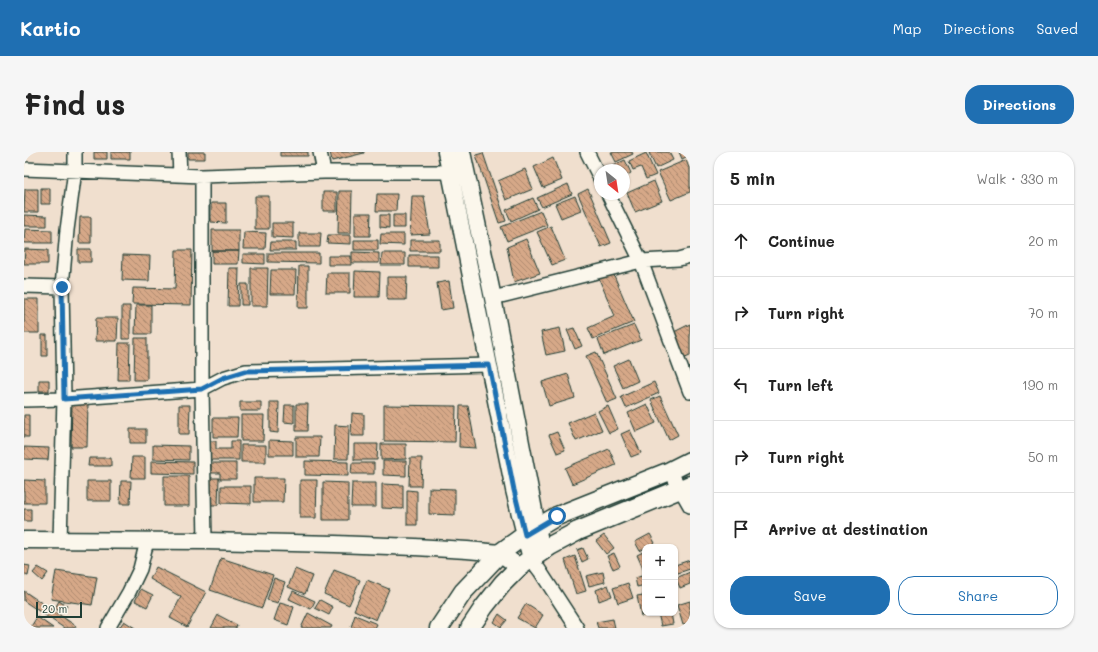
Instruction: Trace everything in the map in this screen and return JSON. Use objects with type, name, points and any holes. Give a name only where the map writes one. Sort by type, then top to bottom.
[{"type":"main road","points":[[439,628],[463,592],[500,553],[531,531],[557,516],[690,461]]},
{"type":"main road","points":[[470,628],[503,582],[533,562],[550,546],[578,531],[685,487]]},
{"type":"street","points":[[60,541],[64,399],[62,287],[66,230],[75,170],[75,152]]},
{"type":"street","points":[[179,152],[180,175]]},
{"type":"street","points":[[320,152],[324,172]]},
{"type":"street","points":[[446,152],[514,490],[531,531]]},
{"type":"street","points":[[462,152],[493,298],[531,531],[533,562],[577,628]]},
{"type":"street","points":[[588,152],[594,165]]},
{"type":"street","points":[[24,169],[202,176],[324,172],[450,172]]},
{"type":"street","points":[[202,176],[202,389],[205,541]]},
{"type":"street","points":[[611,200],[641,261],[690,392]]},
{"type":"street","points":[[493,298],[641,261],[679,259],[690,256]]},
{"type":"street","points":[[24,286],[62,287]]},
{"type":"street","points":[[24,400],[64,399],[202,389],[223,378],[246,371],[489,365]]},
{"type":"street","points":[[670,470],[685,487],[690,506]]},
{"type":"street","points":[[24,540],[205,541],[415,547],[500,553],[533,562]]},
{"type":"street","points":[[108,628],[129,592],[140,569],[147,541]]},
{"type":"building","points":[[94,152],[107,152],[107,159],[94,159]]},
{"type":"building","points":[[111,152],[130,152],[130,159],[111,159]]},
{"type":"building","points":[[188,152],[205,152],[205,159],[188,159]]},
{"type":"building","points":[[280,152],[308,152],[308,156],[280,156]]},
{"type":"building","points":[[330,152],[364,152],[364,153],[332,161]]},
{"type":"building","points":[[611,152],[632,152],[633,154],[616,162]]},
{"type":"building","points":[[669,152],[673,160],[656,168],[649,153]]},
{"type":"building","points":[[679,152],[690,152],[690,155],[682,159]]},
{"type":"building","points":[[483,153],[506,221],[499,223],[476,155]]},
{"type":"building","points":[[646,153],[656,175],[646,179],[641,167],[633,170],[629,161]]},
{"type":"building","points":[[553,158],[562,180],[543,188],[534,167]]},
{"type":"building","points":[[625,160],[627,164],[617,164]]},
{"type":"building","points":[[686,160],[689,168],[690,167],[690,192],[671,200],[658,172]]},
{"type":"building","points":[[525,169],[533,189],[506,200],[498,181]]},
{"type":"building","points":[[654,181],[662,201],[635,212],[630,200],[630,192]]},
{"type":"building","points":[[568,184],[572,194],[542,207],[537,198]]},
{"type":"building","points":[[41,188],[50,188],[50,204],[41,204]]},
{"type":"building","points":[[25,189],[38,189],[38,212],[24,212]]},
{"type":"building","points":[[588,189],[611,243],[601,247],[578,194]]},
{"type":"building","points":[[339,191],[352,191],[351,233],[338,233]]},
{"type":"building","points":[[323,192],[337,192],[337,211],[323,211]]},
{"type":"building","points":[[377,194],[397,194],[396,211],[376,211]]},
{"type":"building","points":[[255,196],[269,196],[269,229],[255,229]]},
{"type":"building","points":[[412,196],[424,196],[430,234],[410,235]]},
{"type":"building","points":[[575,196],[581,210],[561,218],[555,204]]},
{"type":"building","points":[[533,198],[538,209],[511,221],[506,210]]},
{"type":"building","points":[[211,203],[226,203],[226,223],[211,222]]},
{"type":"building","points":[[541,211],[547,225],[507,241],[501,227]]},
{"type":"building","points":[[355,213],[371,213],[370,236],[355,236]]},
{"type":"building","points":[[24,215],[47,216],[47,226],[24,226]]},
{"type":"building","points":[[380,215],[389,215],[389,228],[380,227]]},
{"type":"building","points":[[393,215],[405,215],[405,228],[393,228]]},
{"type":"building","points":[[80,217],[91,217],[91,243],[79,243]]},
{"type":"building","points":[[272,223],[293,223],[293,238],[272,237]]},
{"type":"building","points":[[551,226],[565,260],[552,265],[537,232]]},
{"type":"building","points":[[25,229],[52,230],[52,243],[24,243]]},
{"type":"building","points":[[212,230],[239,230],[239,251],[212,251]]},
{"type":"building","points":[[244,232],[266,233],[265,249],[243,249]]},
{"type":"building","points":[[299,233],[321,233],[320,247],[299,247]]},
{"type":"building","points":[[381,234],[404,234],[404,245],[380,244]]},
{"type":"building","points":[[328,235],[351,235],[351,244],[327,243]]},
{"type":"building","points":[[526,239],[540,273],[514,282],[507,247]]},
{"type":"building","points":[[354,240],[378,240],[378,250],[354,250]]},
{"type":"building","points":[[410,240],[440,240],[440,251],[410,251]]},
{"type":"building","points":[[271,242],[296,242],[296,250],[270,250]]},
{"type":"building","points":[[25,249],[48,250],[48,264],[24,264]]},
{"type":"building","points":[[78,249],[91,249],[91,262],[78,262]]},
{"type":"building","points":[[176,250],[192,250],[191,305],[132,304],[133,288],[175,289]]},
{"type":"building","points":[[212,251],[239,251],[238,264],[212,264]]},
{"type":"building","points":[[352,252],[379,253],[379,263],[352,263]]},
{"type":"building","points":[[268,253],[319,253],[319,263],[268,262]]},
{"type":"building","points":[[382,253],[405,253],[405,265],[381,265]]},
{"type":"building","points":[[243,254],[265,254],[265,264],[243,263]]},
{"type":"building","points":[[123,255],[150,256],[149,281],[122,280]]},
{"type":"building","points":[[409,255],[438,255],[438,267],[409,267]]},
{"type":"building","points":[[328,256],[351,256],[351,265],[328,265]]},
{"type":"building","points":[[299,266],[308,266],[308,308],[298,308]]},
{"type":"building","points":[[229,268],[239,268],[238,306],[228,306]]},
{"type":"building","points":[[251,268],[268,268],[267,306],[251,306]]},
{"type":"building","points":[[271,270],[296,270],[295,294],[270,294]]},
{"type":"building","points":[[355,271],[380,272],[379,297],[354,297]]},
{"type":"building","points":[[327,273],[350,273],[350,293],[326,293]]},
{"type":"building","points":[[613,273],[634,322],[593,339],[588,328],[615,316],[599,279]]},
{"type":"building","points":[[387,277],[407,277],[406,300],[387,300]]},
{"type":"building","points":[[449,281],[453,308],[441,310],[437,283]]},
{"type":"building","points":[[241,284],[248,284],[248,305],[241,305]]},
{"type":"building","points":[[24,299],[39,299],[39,333],[24,333]]},
{"type":"building","points":[[136,305],[151,305],[151,334],[135,334]]},
{"type":"building","points":[[122,306],[130,306],[130,339],[122,339]]},
{"type":"building","points":[[96,318],[118,318],[117,341],[95,341]]},
{"type":"building","points":[[690,324],[690,356],[683,359],[670,334]]},
{"type":"building","points":[[634,325],[641,340],[604,355],[598,339]]},
{"type":"building","points":[[560,328],[565,351],[546,355],[541,332]]},
{"type":"building","points":[[574,328],[582,346],[575,349],[567,330]]},
{"type":"building","points":[[42,335],[47,335],[47,356],[42,356]]},
{"type":"building","points":[[135,338],[147,338],[147,380],[134,380]]},
{"type":"building","points":[[119,343],[130,343],[129,380],[118,380]]},
{"type":"building","points":[[596,352],[617,399],[607,403],[586,356]]},
{"type":"building","points":[[629,359],[638,381],[623,388],[613,366]]},
{"type":"building","points":[[568,374],[575,398],[549,406],[542,382]]},
{"type":"building","points":[[39,380],[49,380],[49,391],[39,391]]},
{"type":"building","points":[[654,382],[659,393],[626,408],[621,397]]},
{"type":"building","points":[[660,396],[678,435],[669,440],[651,400]]},
{"type":"building","points":[[240,402],[261,402],[261,411],[240,411]]},
{"type":"building","points":[[270,402],[279,402],[278,433],[270,432]]},
{"type":"building","points":[[72,404],[88,404],[87,447],[71,447]]},
{"type":"building","points":[[296,404],[308,404],[307,431],[296,431]]},
{"type":"building","points":[[647,404],[656,423],[636,432],[628,413]]},
{"type":"building","points":[[179,405],[190,405],[189,434],[179,434]]},
{"type":"building","points":[[285,405],[294,405],[294,423],[284,422]]},
{"type":"building","points":[[384,405],[456,406],[455,442],[384,441]]},
{"type":"building","points":[[460,406],[468,406],[476,448],[459,447]]},
{"type":"building","points":[[608,406],[618,429],[609,433],[598,411]]},
{"type":"building","points":[[594,412],[602,430],[576,441],[568,423]]},
{"type":"building","points":[[352,413],[364,414],[364,436],[351,436]]},
{"type":"building","points":[[24,415],[29,415],[29,437],[24,437]]},
{"type":"building","points":[[241,415],[264,415],[263,441],[241,441]]},
{"type":"building","points":[[213,418],[238,418],[237,437],[213,437]]},
{"type":"building","points":[[335,425],[349,426],[348,459],[334,459]]},
{"type":"building","points":[[130,429],[146,429],[146,443],[130,443]]},
{"type":"building","points":[[630,430],[641,453],[631,457],[621,434]]},
{"type":"building","points":[[557,432],[565,450],[557,453],[549,435]]},
{"type":"building","points":[[296,437],[320,437],[319,457],[296,457]]},
{"type":"building","points":[[269,440],[293,441],[293,455],[269,455]]},
{"type":"building","points":[[206,441],[216,441],[216,449],[231,449],[231,441],[239,441],[239,460],[206,460]]},
{"type":"building","points":[[354,444],[378,444],[377,460],[354,460]]},
{"type":"building","points":[[381,444],[406,444],[406,459],[381,460]]},
{"type":"building","points":[[153,445],[189,446],[189,460],[153,459]]},
{"type":"building","points":[[241,445],[266,445],[266,462],[241,462]]},
{"type":"building","points":[[24,447],[49,448],[48,460],[24,459]]},
{"type":"building","points":[[609,449],[616,465],[572,484],[565,468]]},
{"type":"building","points":[[132,457],[145,457],[145,478],[131,478]]},
{"type":"building","points":[[89,458],[111,458],[111,466],[88,466]]},
{"type":"building","points":[[410,458],[422,458],[421,486],[409,486]]},
{"type":"building","points":[[151,461],[193,462],[193,474],[151,473]]},
{"type":"building","points":[[305,461],[348,462],[348,476],[305,475]]},
{"type":"building","points":[[383,461],[406,461],[406,476],[383,475]]},
{"type":"building","points":[[211,463],[236,463],[236,479],[220,479],[220,473],[211,473]]},
{"type":"building","points":[[352,463],[374,463],[374,474],[351,474]]},
{"type":"building","points":[[164,476],[189,476],[189,506],[164,506]]},
{"type":"building","points":[[210,478],[219,478],[218,505],[209,505]]},
{"type":"building","points":[[254,478],[284,478],[283,502],[254,502]]},
{"type":"building","points":[[24,480],[45,481],[45,503],[24,503]]},
{"type":"building","points":[[300,480],[317,480],[316,518],[300,518]]},
{"type":"building","points":[[87,481],[111,481],[111,501],[87,501]]},
{"type":"building","points":[[121,481],[131,481],[130,504],[120,504]]},
{"type":"building","points":[[323,482],[348,483],[348,520],[323,520]]},
{"type":"building","points":[[352,483],[376,483],[376,507],[351,507]]},
{"type":"building","points":[[382,484],[403,485],[403,509],[382,508]]},
{"type":"building","points":[[221,486],[251,486],[251,504],[221,503]]},
{"type":"building","points":[[429,488],[455,489],[455,515],[429,514]]},
{"type":"building","points":[[407,490],[417,491],[417,525],[407,525]]},
{"type":"building","points":[[24,509],[31,509],[31,521],[24,521]]},
{"type":"building","points":[[650,534],[655,543],[642,544],[642,550],[640,551],[635,542]]},
{"type":"building","points":[[604,535],[614,548],[606,554],[596,541]]},
{"type":"building","points":[[583,548],[588,559],[582,562],[577,550]]},
{"type":"building","points":[[642,552],[642,566],[637,555]]},
{"type":"building","points":[[614,553],[620,566],[613,569],[607,556]]},
{"type":"building","points":[[575,556],[586,591],[576,594],[565,560]]},
{"type":"building","points":[[221,558],[273,575],[262,608],[210,590]]},
{"type":"building","points":[[690,560],[690,569],[678,573],[678,564]]},
{"type":"building","points":[[24,565],[30,566],[28,576],[24,575]]},
{"type":"building","points":[[38,567],[48,573],[42,581],[33,573]]},
{"type":"building","points":[[156,567],[206,592],[187,627],[170,618],[181,597],[150,579]]},
{"type":"building","points":[[295,569],[312,576],[305,594],[288,587]]},
{"type":"building","points":[[334,570],[360,580],[349,605],[324,594]]},
{"type":"building","points":[[56,571],[97,577],[92,605],[51,599]]},
{"type":"building","points":[[603,572],[605,582],[589,586],[586,576]]},
{"type":"building","points":[[690,572],[690,584],[680,588],[678,577]]},
{"type":"building","points":[[642,576],[642,586],[637,587],[635,578]]},
{"type":"building","points":[[274,578],[285,582],[278,603],[267,600]]},
{"type":"building","points":[[367,580],[389,589],[376,620],[354,610]]},
{"type":"building","points":[[628,583],[633,598],[618,603],[613,588]]},
{"type":"building","points":[[608,585],[612,596],[599,601],[596,590]]},
{"type":"building","points":[[141,589],[153,595],[147,607],[135,601]]},
{"type":"building","points":[[24,591],[76,626],[75,628],[64,628],[24,601]]},
{"type":"building","points":[[293,591],[315,601],[311,609],[289,599]]},
{"type":"building","points":[[642,595],[642,616],[641,616],[637,596]]},
{"type":"building","points":[[320,600],[333,607],[329,615],[315,608]]},
{"type":"building","points":[[59,601],[67,606],[62,613],[55,608]]},
{"type":"building","points":[[690,601],[690,623],[683,625],[678,605]]},
{"type":"building","points":[[280,603],[294,607],[288,625],[274,620]]},
{"type":"building","points":[[526,604],[543,615],[535,628],[517,618]]},
{"type":"building","points":[[308,613],[332,626],[331,628],[301,628]]},
{"type":"building","points":[[499,614],[507,620],[501,627],[494,622]]},
{"type":"building","points":[[218,615],[237,625],[236,628],[211,628]]},
{"type":"building","points":[[355,615],[377,624],[375,628],[351,627]]},
{"type":"building","points":[[659,616],[672,616],[673,624],[661,626]]},
{"type":"building","points":[[37,617],[53,628],[30,628]]},
{"type":"building","points":[[613,619],[615,628],[598,628],[596,622]]},
{"type":"building","points":[[124,621],[135,628],[119,628]]},
{"type":"route","points":[[62,287],[64,399],[202,389],[223,378],[246,371],[489,365],[514,490],[525,535],[557,516]]}]
